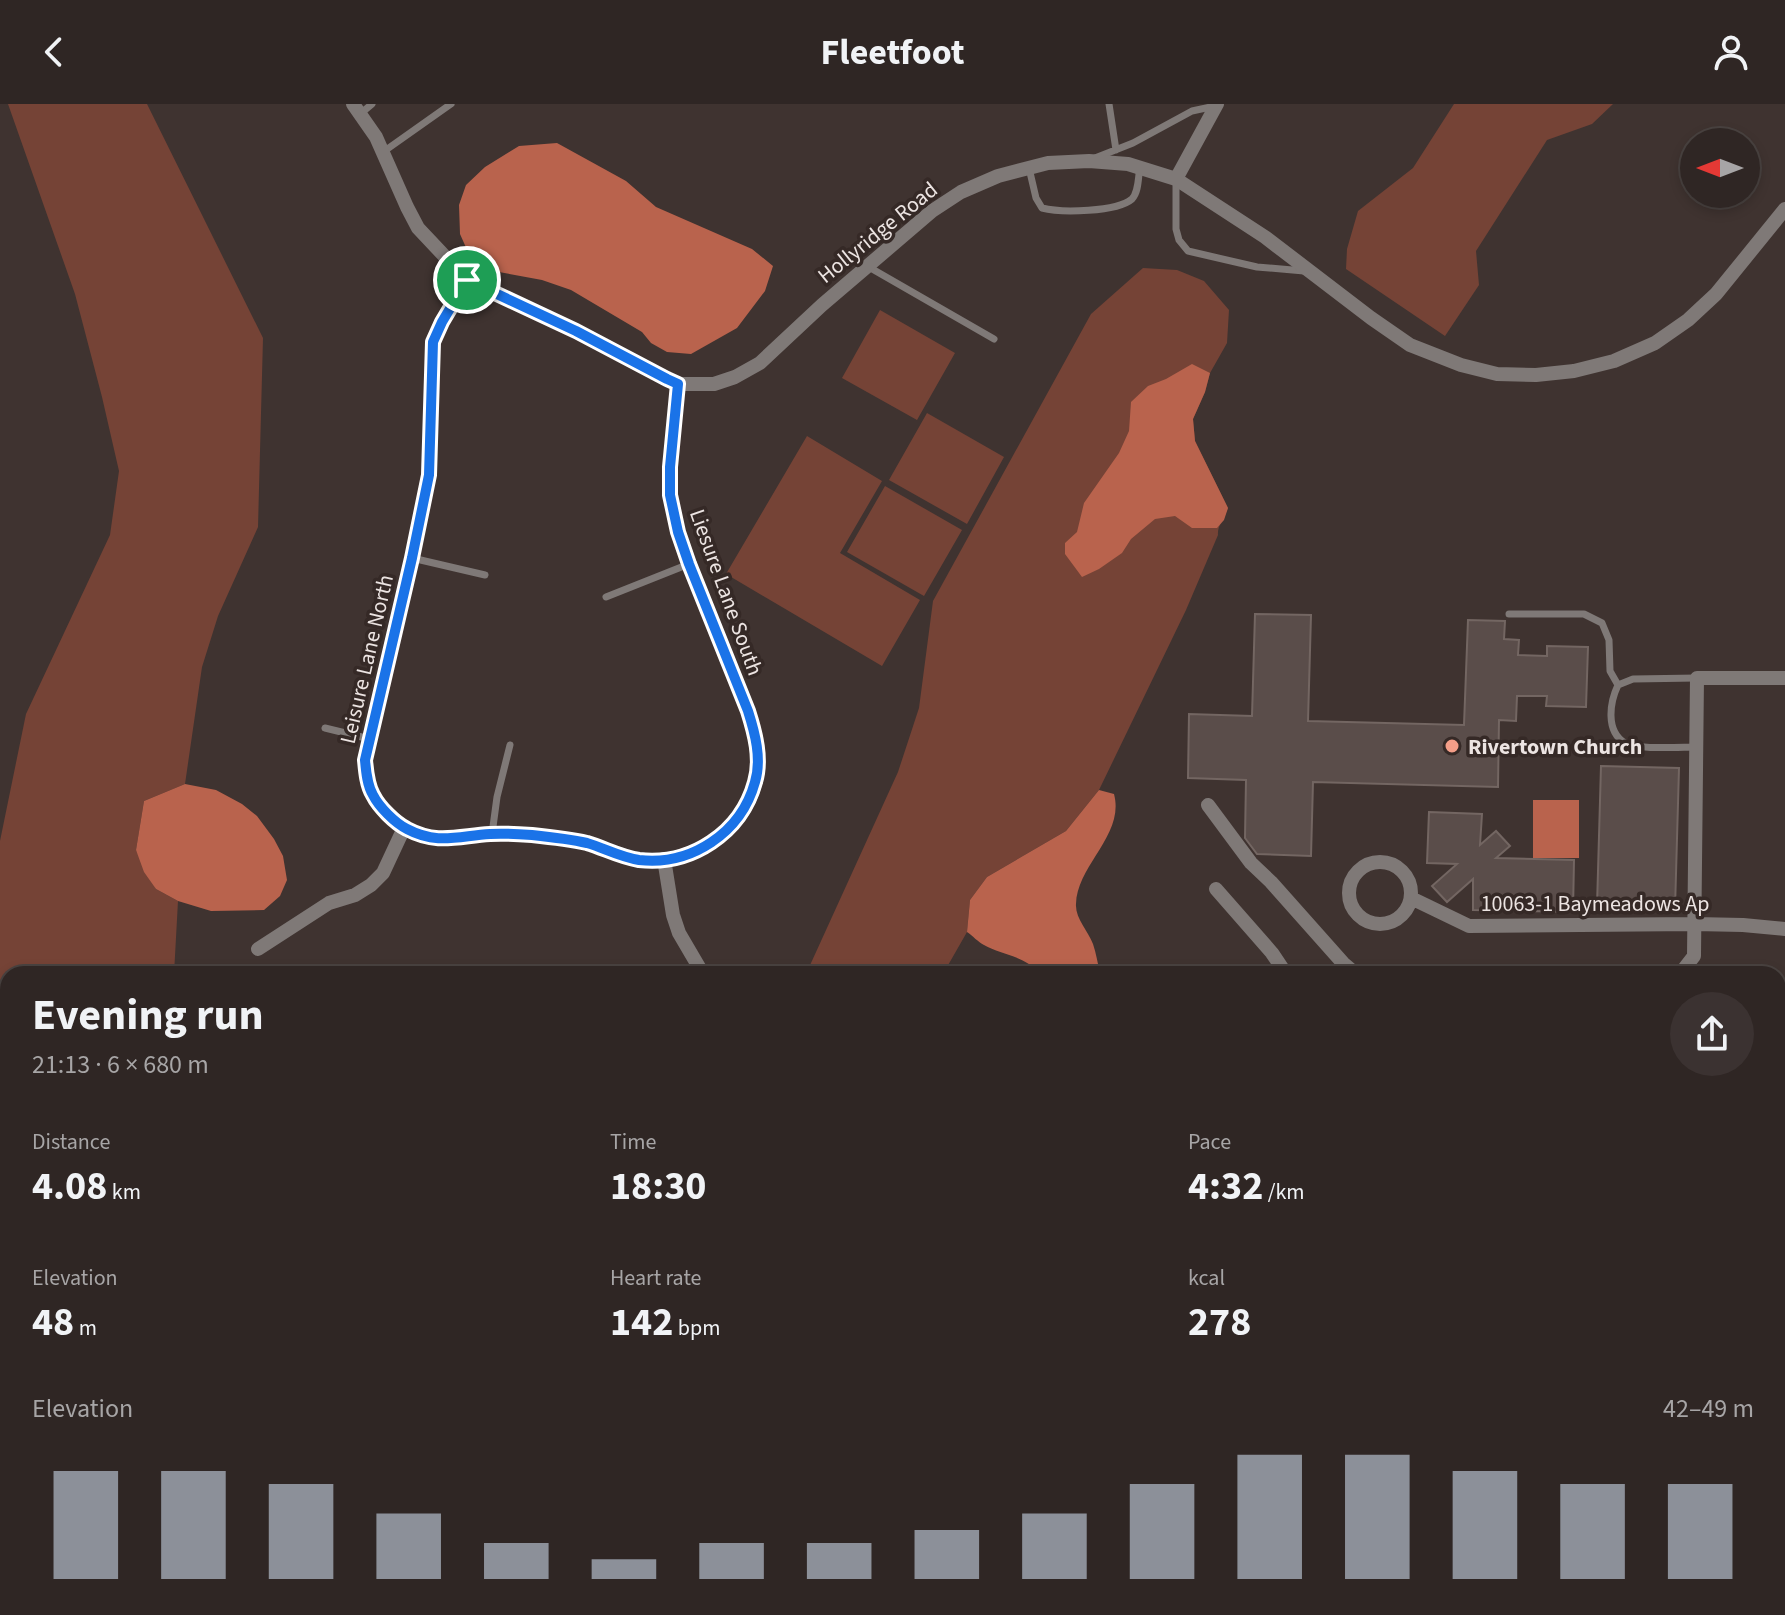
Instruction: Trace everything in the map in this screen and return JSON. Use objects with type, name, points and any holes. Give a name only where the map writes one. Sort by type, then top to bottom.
[{"type":"street","points":[[1176,179],[1216,105]]},
{"type":"street","name":"Hollyridge Road","points":[[356,109],[376,137],[418,228],[467,280],[576,331],[678,384],[714,384],[760,363],[932,211],[961,192],[998,176],[1048,163],[1089,161],[1128,164],[1176,179],[1265,237],[1410,345],[1461,365],[1497,374],[1536,375],[1574,371],[1614,361],[1655,343],[1688,320],[1716,294],[1784,211]]},
{"type":"street","name":"Leisure Lane North","points":[[467,280],[433,342],[429,475],[365,760],[373,796],[404,828],[429,838],[492,834],[552,837],[640,860],[664,859]]},
{"type":"street","name":"Liesure Lane South","points":[[664,859],[691,853],[713,842],[730,828],[744,809],[756,782],[758,759],[748,711],[689,564],[670,495],[678,384]]},
{"type":"street","points":[[1686,966],[1694,956],[1697,678],[1785,678]]},
{"type":"street","points":[[1208,805],[1251,863],[1347,966]]},
{"type":"street","points":[[258,949],[329,903],[355,895],[371,885],[383,873],[404,828]]},
{"type":"street","points":[[664,859],[673,915],[679,933],[698,966]]},
{"type":"street","points":[[1373,862],[1385,862],[1397,866],[1405,875],[1411,898],[1398,918],[1375,924],[1354,911],[1349,900],[1349,887],[1353,876],[1362,867],[1373,862]]},
{"type":"street","points":[[1216,889],[1281,966]]},
{"type":"street","name":"10063-1 Baymeadows Ap","points":[[1411,898],[1469,926],[1695,924],[1785,929]]},
{"type":"lane","points":[[356,109],[372,104]]},
{"type":"lane","points":[[383,152],[451,104]]},
{"type":"lane","points":[[1109,104],[1116,150]]},
{"type":"lane","points":[[1089,161],[1196,107],[1216,105]]},
{"type":"lane","points":[[1029,168],[1036,198],[1042,208],[1063,211],[1105,208],[1131,200],[1136,195],[1140,167]]},
{"type":"lane","points":[[1176,179],[1176,229],[1179,240],[1188,251],[1257,267],[1308,271]]},
{"type":"lane","points":[[867,266],[994,339]]},
{"type":"lane","points":[[412,558],[485,575]]},
{"type":"lane","points":[[606,597],[689,564]]},
{"type":"lane","points":[[1509,614],[1584,614],[1602,623],[1609,640],[1610,671],[1618,685]]},
{"type":"lane","points":[[1695,747],[1633,746],[1623,742],[1612,725],[1611,701],[1618,685],[1633,679],[1697,678]]},
{"type":"lane","points":[[325,728],[370,739]]},
{"type":"lane","points":[[492,834],[497,797],[510,745]]},
{"type":"shaded area","points":[[8,104],[147,104],[263,338],[258,527],[218,616],[202,667],[185,784],[144,801],[136,850],[156,889],[178,901],[174,966],[0,966],[0,841],[26,714],[110,535],[119,471],[75,294]]},
{"type":"shaded area","points":[[1454,104],[1613,104],[1592,124],[1547,140],[1476,251],[1479,285],[1445,336],[1346,269],[1347,249],[1358,211],[1413,168]]},
{"type":"shaded area","points":[[557,143],[626,181],[656,207],[752,249],[773,266],[765,291],[737,328],[691,354],[667,352],[651,343],[642,332],[571,290],[542,280],[499,272],[468,252],[460,234],[459,205],[466,185],[485,167],[519,146]]},
{"type":"shaded area","points":[[1143,268],[1177,270],[1204,281],[1229,310],[1227,343],[1210,373],[1193,419],[1195,441],[1228,508],[1186,610],[1099,790],[1066,831],[987,877],[970,900],[967,932],[948,966],[810,966],[898,772],[919,708],[933,601],[1091,314]]},
{"type":"shaded area","points":[[880,310],[955,353],[917,420],[842,378]]},
{"type":"shaded area","points":[[1192,364],[1210,373],[1193,419],[1195,441],[1228,508],[1224,520],[1217,528],[1192,528],[1175,516],[1155,519],[1131,539],[1122,553],[1082,577],[1065,554],[1065,543],[1077,532],[1084,503],[1119,453],[1129,431],[1131,402],[1148,386]]},
{"type":"shaded area","points":[[927,413],[1004,457],[967,524],[889,480]]},
{"type":"shaded area","points":[[807,436],[882,481],[840,553],[920,600],[882,666],[726,574]]},
{"type":"shaded area","points":[[885,486],[962,530],[924,596],[847,552]]},
{"type":"shaded area","points":[[185,784],[216,790],[242,804],[257,816],[274,839],[283,856],[287,880],[280,896],[264,910],[211,911],[178,901],[156,889],[144,872],[136,850],[144,801]]},
{"type":"shaded area","points":[[1099,790],[1114,794],[1116,809],[1113,823],[1084,876],[1076,904],[1093,944],[1098,966],[1032,966],[984,945],[967,932],[970,900],[987,877],[1066,831]]},
{"type":"shaded area","points":[[1533,800],[1579,800],[1579,858],[1533,858]]},
{"type":"building","points":[[1255,614],[1311,615],[1308,721],[1464,725],[1468,620],[1505,621],[1504,639],[1519,640],[1518,655],[1547,656],[1547,646],[1588,647],[1586,707],[1546,706],[1547,696],[1517,696],[1516,721],[1499,720],[1498,787],[1313,782],[1311,856],[1257,854],[1245,838],[1246,780],[1188,778],[1189,714],[1252,716]]},
{"type":"building","points":[[1601,766],[1679,768],[1675,909],[1597,906]]},
{"type":"building","points":[[1429,812],[1482,814],[1480,845],[1496,831],[1510,846],[1496,858],[1574,860],[1573,912],[1473,910],[1473,879],[1447,902],[1432,886],[1457,864],[1427,863]]},
{"type":"place","name":"Rivertown Church","points":[[1452,746]]},
{"type":"route","points":[[467,280],[576,331],[678,384],[670,495],[689,564],[748,711],[758,759],[756,782],[744,809],[730,828],[713,842],[691,853],[640,860],[552,837],[492,834],[429,838],[404,828],[373,796],[365,760],[429,475],[433,342],[467,280]]}]
